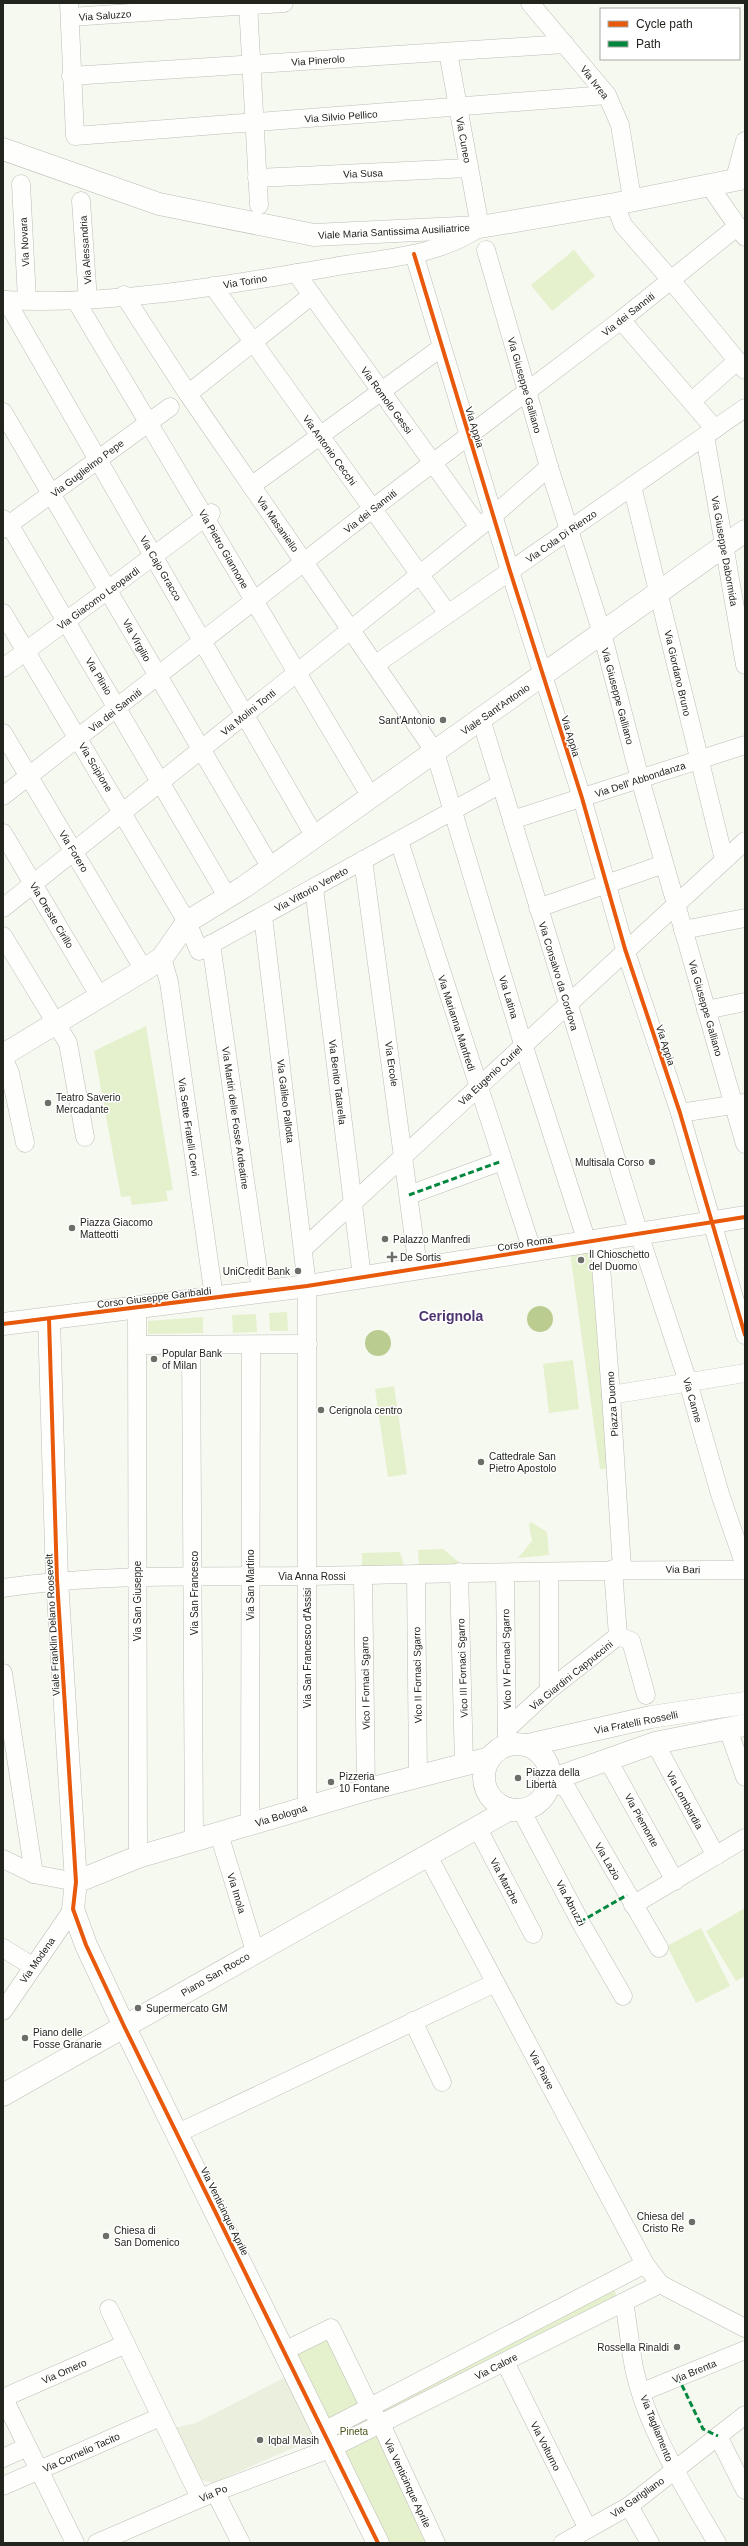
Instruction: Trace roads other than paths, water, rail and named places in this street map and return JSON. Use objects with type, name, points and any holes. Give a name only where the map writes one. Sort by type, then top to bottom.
[{"type":"street","name":"Via Saluzzo","points":[[70,10],[284,3]]},
{"type":"street","name":"Via Ivrea","points":[[530,3],[607,95],[620,125],[624,202],[623,225],[672,280],[741,366]]},
{"type":"street","points":[[248,4],[259,205]]},
{"type":"street","points":[[70,10],[72,76]]},
{"type":"street","name":"Via Pinerolo","points":[[72,76],[565,44]]},
{"type":"street","name":"Via Cuneo","points":[[448,52],[480,227]]},
{"type":"street","name":"Via Silvio Pellico","points":[[72,76],[75,136],[607,95]]},
{"type":"street","points":[[740,178],[745,141]]},
{"type":"street","name":"Viale Maria Santissima Ausiliatrice","points":[[3,149],[159,204],[314,235],[480,227],[624,202],[740,178]]},
{"type":"street","name":"Via Susa","points":[[257,178],[469,168]]},
{"type":"street","name":"Via Novara","points":[[21,184],[27,300]]},
{"type":"street","points":[[709,185],[741,231]]},
{"type":"street","name":"Via Alessandria","points":[[81,201],[82,300]]},
{"type":"street","name":"Via Torino","points":[[4,300],[82,300],[213,286],[414,254],[463,239],[480,227]]},
{"type":"street","name":"Via dei Sanniti","points":[[3,796],[432,463],[672,280],[741,231]]},
{"type":"street","name":"Via Giuseppe Galliano","points":[[486,250],[549,467],[602,633],[640,779],[706,1010],[740,1104],[745,1144]]},
{"type":"street","name":"Via Appia","points":[[414,254],[510,571],[544,674],[582,798],[626,949],[680,1113],[745,1335]]},
{"type":"street","name":"Via Romolo Gessi","points":[[296,273],[380,392],[479,527]]},
{"type":"street","name":"Via Antonio Cecchi","points":[[213,286],[448,614]]},
{"type":"street","name":"Via Masaniello","points":[[124,295],[188,394],[376,664],[435,752]]},
{"type":"street","points":[[188,394],[312,295]]},
{"type":"street","name":"Via Cajo Gracco","points":[[4,300],[98,459],[315,836]]},
{"type":"street","name":"Via Pietro Giannone","points":[[82,300],[149,422],[208,515],[254,601],[371,797]]},
{"type":"street","points":[[621,320],[692,401],[710,432]]},
{"type":"street","points":[[251,486],[442,347]]},
{"type":"street","points":[[692,401],[741,366]]},
{"type":"street","name":"Via Guglielmo Pepe","points":[[5,524],[52,494],[170,406]]},
{"type":"street","name":"Via Cola Di Rienzo","points":[[376,664],[745,408]]},
{"type":"street","name":"Via Virgilio","points":[[3,412],[109,590],[157,677],[202,749],[271,868]]},
{"type":"street","name":"Via Giuseppe Dabormida","points":[[710,432],[725,545],[745,665]]},
{"type":"street","name":"Via Molini Tonti","points":[[3,908],[494,515],[549,467]]},
{"type":"street","name":"Via Giordano Bruno","points":[[632,486],[659,592],[698,760],[724,858]]},
{"type":"street","name":"Via Giacomo Leopardi","points":[[3,668],[154,557],[208,515]]},
{"type":"street","name":"Via Plinio","points":[[5,524],[118,707],[160,782],[236,892]]},
{"type":"street","name":"Viale Sant'Antonio","points":[[236,892],[745,531]]},
{"type":"street","name":"Via Scipione","points":[[3,613],[27,650],[187,922]]},
{"type":"street","name":"Via Consalvo da Cordova","points":[[481,719],[499,785],[512,820],[639,1234]]},
{"type":"street","name":"Via Forero","points":[[3,733],[144,970]]},
{"type":"street","name":"Via Dell' Abbondanza","points":[[512,820],[745,745]]},
{"type":"street","name":"Via Latina","points":[[435,752],[523,1044],[593,1241]]},
{"type":"street","name":"Via Vittorio Veneto","points":[[187,922],[199,951],[499,785]]},
{"type":"street","name":"Via Oreste Cirillo","points":[[3,833],[100,997]]},
{"type":"street","name":"Via Marianna Manfredi","points":[[399,841],[532,1250]]},
{"type":"street","name":"Via Eugenio Curiel","points":[[304,1248],[676,902],[745,841]]},
{"type":"street","name":"Via Ercole","points":[[363,860],[405,1154],[418,1268]]},
{"type":"street","points":[[538,908],[664,864]]},
{"type":"street","name":"Via Benito Tatarella","points":[[314,888],[362,1277]]},
{"type":"street","points":[[25,1144],[4,1052],[100,997],[162,958],[187,922],[236,892]]},
{"type":"street","name":"Via Galileo Pallotta","points":[[263,916],[304,1248],[307,1286]]},
{"type":"street","points":[[683,930],[745,918]]},
{"type":"street","points":[[3,936],[57,1022],[68,1043],[85,1137]]},
{"type":"street","name":"Via Martiri delle Fosse Ardeatine","points":[[211,944],[261,1292]]},
{"type":"street","name":"Via Sette Fratelli Cervi","points":[[162,958],[169,982],[214,1297]]},
{"type":"street","points":[[706,1010],[745,1002]]},
{"type":"street","points":[[680,1113],[740,1104]]},
{"type":"street","points":[[409,1195],[502,1161]]},
{"type":"street","name":"Corso Roma","points":[[307,1286],[745,1217]]},
{"type":"street","name":"Via Canne","points":[[639,1234],[688,1382],[720,1494],[745,1566]]},
{"type":"street","name":"Piazza Duomo","points":[[593,1241],[611,1395],[617,1569]]},
{"type":"street","points":[[138,1345],[251,1346],[308,1344],[307,1286]]},
{"type":"street","name":"Corso Giuseppe Garibaldi","points":[[3,1324],[307,1286]]},
{"type":"street","name":"Corso Giuseppe Garibaldi","points":[[137,1307],[138,1345]]},
{"type":"street","name":"Viale Franklin Delano Roosevelt","points":[[49,1319],[57,1580],[76,1882]]},
{"type":"street","name":"Via San Francesco d'Assisi","points":[[306,1808],[308,1344]]},
{"type":"street","name":"Via San Giuseppe","points":[[138,1345],[136,1576],[138,1857]]},
{"type":"street","name":"Via San Francesco","points":[[191,1345],[194,1577],[194,1842]]},
{"type":"street","name":"Via San Martino","points":[[250,1825],[251,1346]]},
{"type":"street","points":[[611,1395],[745,1373]]},
{"type":"street","name":"Via Anna Rossi","points":[[3,1588],[57,1580],[136,1576],[307,1576],[459,1572],[505,1573],[617,1569]]},
{"type":"street","name":"Via Bari","points":[[617,1569],[745,1570]]},
{"type":"street","name":"Via Giardini Cappuccini","points":[[617,1569],[618,1636]]},
{"type":"street","name":"Vico III Fornaci Sgarro","points":[[459,1572],[464,1764]]},
{"type":"street","points":[[549,1572],[549,1690]]},
{"type":"street","name":"Vico IV Fornaci Sgarro","points":[[501,1744],[505,1573]]},
{"type":"street","name":"Vico II Fornaci Sgarro","points":[[416,1574],[418,1777]]},
{"type":"street","name":"Vico I Fornaci Sgarro","points":[[363,1575],[366,1790]]},
{"type":"street","name":"Via Giardini Cappuccini","points":[[501,1744],[549,1690],[618,1636]]},
{"type":"street","name":"Via Giardini Cappuccini","points":[[618,1636],[631,1641],[646,1695]]},
{"type":"street","points":[[3,1673],[34,1874]]},
{"type":"street","name":"Via Fratelli Rosselli","points":[[528,1745],[651,1717],[745,1703]]},
{"type":"street","points":[[550,1780],[655,1743],[736,1727],[745,1777]]},
{"type":"street","name":"Via Lombardia","points":[[655,1743],[716,1856]]},
{"type":"street","points":[[427,1854],[477,1827],[515,1809],[532,1807],[541,1800],[550,1780],[550,1769],[546,1759],[538,1751],[528,1745],[501,1744],[486,1768],[486,1789],[500,1805],[515,1809]]},
{"type":"street","name":"Via Bologna","points":[[76,1882],[138,1857],[194,1842],[366,1790],[464,1764],[501,1744]]},
{"type":"street","name":"Via Piemonte","points":[[608,1760],[675,1881]]},
{"type":"street","name":"Via Lazio","points":[[550,1780],[567,1789],[658,1948]]},
{"type":"street","name":"Via Abruzzi","points":[[515,1809],[623,1996]]},
{"type":"street","name":"Via Marche","points":[[477,1827],[533,1934]]},
{"type":"street","name":"Via Imola","points":[[219,1834],[255,1951]]},
{"type":"street","points":[[633,1905],[745,1838]]},
{"type":"street","name":"Piano San Rocco","points":[[4,2093],[427,1854]]},
{"type":"street","name":"Via Piave","points":[[427,1854],[645,2264],[660,2284]]},
{"type":"street","points":[[3,1859],[34,1874],[76,1882]]},
{"type":"street","name":"Via Venticinque Aprile","points":[[76,1882],[73,1910],[86,1945],[124,2026],[178,2133],[378,2543]]},
{"type":"street","name":"Via Modena","points":[[3,2011],[32,1966],[73,1910]]},
{"type":"street","points":[[3,1948],[32,1966]]},
{"type":"street","points":[[178,2133],[495,1983]]},
{"type":"street","points":[[414,2021],[442,2082]]},
{"type":"street","points":[[328,2440],[370,2408],[645,2264]]},
{"type":"street","points":[[660,2284],[745,2328]]},
{"type":"street","name":"Via Calore","points":[[328,2440],[381,2424],[660,2284]]},
{"type":"street","name":"Via Tagliamento","points":[[624,2302],[634,2369],[642,2392],[675,2471],[717,2543]]},
{"type":"street","points":[[109,2309],[160,2417],[208,2495],[241,2543]]},
{"type":"street","points":[[284,2351],[331,2328],[370,2408]]},
{"type":"street","name":"Via Omero","points":[[3,2398],[126,2344]]},
{"type":"street","name":"Via Brenta","points":[[642,2392],[745,2350]]},
{"type":"street","name":"Via Volturno","points":[[505,2362],[588,2530]]},
{"type":"street","points":[[3,2398],[38,2472],[75,2543]]},
{"type":"street","name":"Via Venticinque Aprile","points":[[370,2408],[381,2424],[436,2543]]},
{"type":"street","name":"Via Garigliano","points":[[563,2543],[629,2506],[745,2415]]},
{"type":"street","name":"Via Cornelio Tacito","points":[[3,2486],[38,2472],[160,2417]]},
{"type":"street","points":[[718,2436],[745,2490]]},
{"type":"street","name":"Via Po","points":[[97,2543],[208,2495],[328,2440]]},
{"type":"street","points":[[3,2458],[27,2447]]},
{"type":"street","points":[[629,2506],[650,2543]]},
{"type":"place","name":"Sant'Antonio","points":[[443,720]]},
{"type":"place","name":"Teatro Saverio Mercadante","points":[[48,1103]]},
{"type":"place","name":"Multisala Corso","points":[[652,1162]]},
{"type":"place","name":"Piazza Giacomo Matteotti","points":[[72,1228]]},
{"type":"place","name":"Palazzo Manfredi","points":[[385,1239]]},
{"type":"place","name":"De Sortis","points":[[392,1257]]},
{"type":"place","name":"Il Chioschetto del Duomo","points":[[581,1260]]},
{"type":"place","name":"UniCredit Bank","points":[[298,1271]]},
{"type":"place","name":"Popular Bank of Milan","points":[[154,1359]]},
{"type":"place","name":"Cerignola centro","points":[[321,1410]]},
{"type":"place","name":"Cattedrale San Pietro Apostolo","points":[[481,1462]]},
{"type":"place","name":"Piazza della Libertà","points":[[518,1778]]},
{"type":"place","name":"Pizzeria 10 Fontane","points":[[331,1782]]},
{"type":"place","name":"Supermercato GM","points":[[138,2008]]},
{"type":"place","name":"Piano delle Fosse Granarie","points":[[25,2038]]},
{"type":"place","name":"Chiesa del Cristo Re","points":[[692,2222]]},
{"type":"place","name":"Chiesa di San Domenico","points":[[106,2236]]},
{"type":"place","name":"Rossella Rinaldi","points":[[677,2347]]},
{"type":"place","name":"Iqbal Masih","points":[[260,2440]]},
{"type":"district","name":"Cerignola","points":[[451,1316]]},
{"type":"park label","name":"Pineta","points":[[354,2431]]}]
